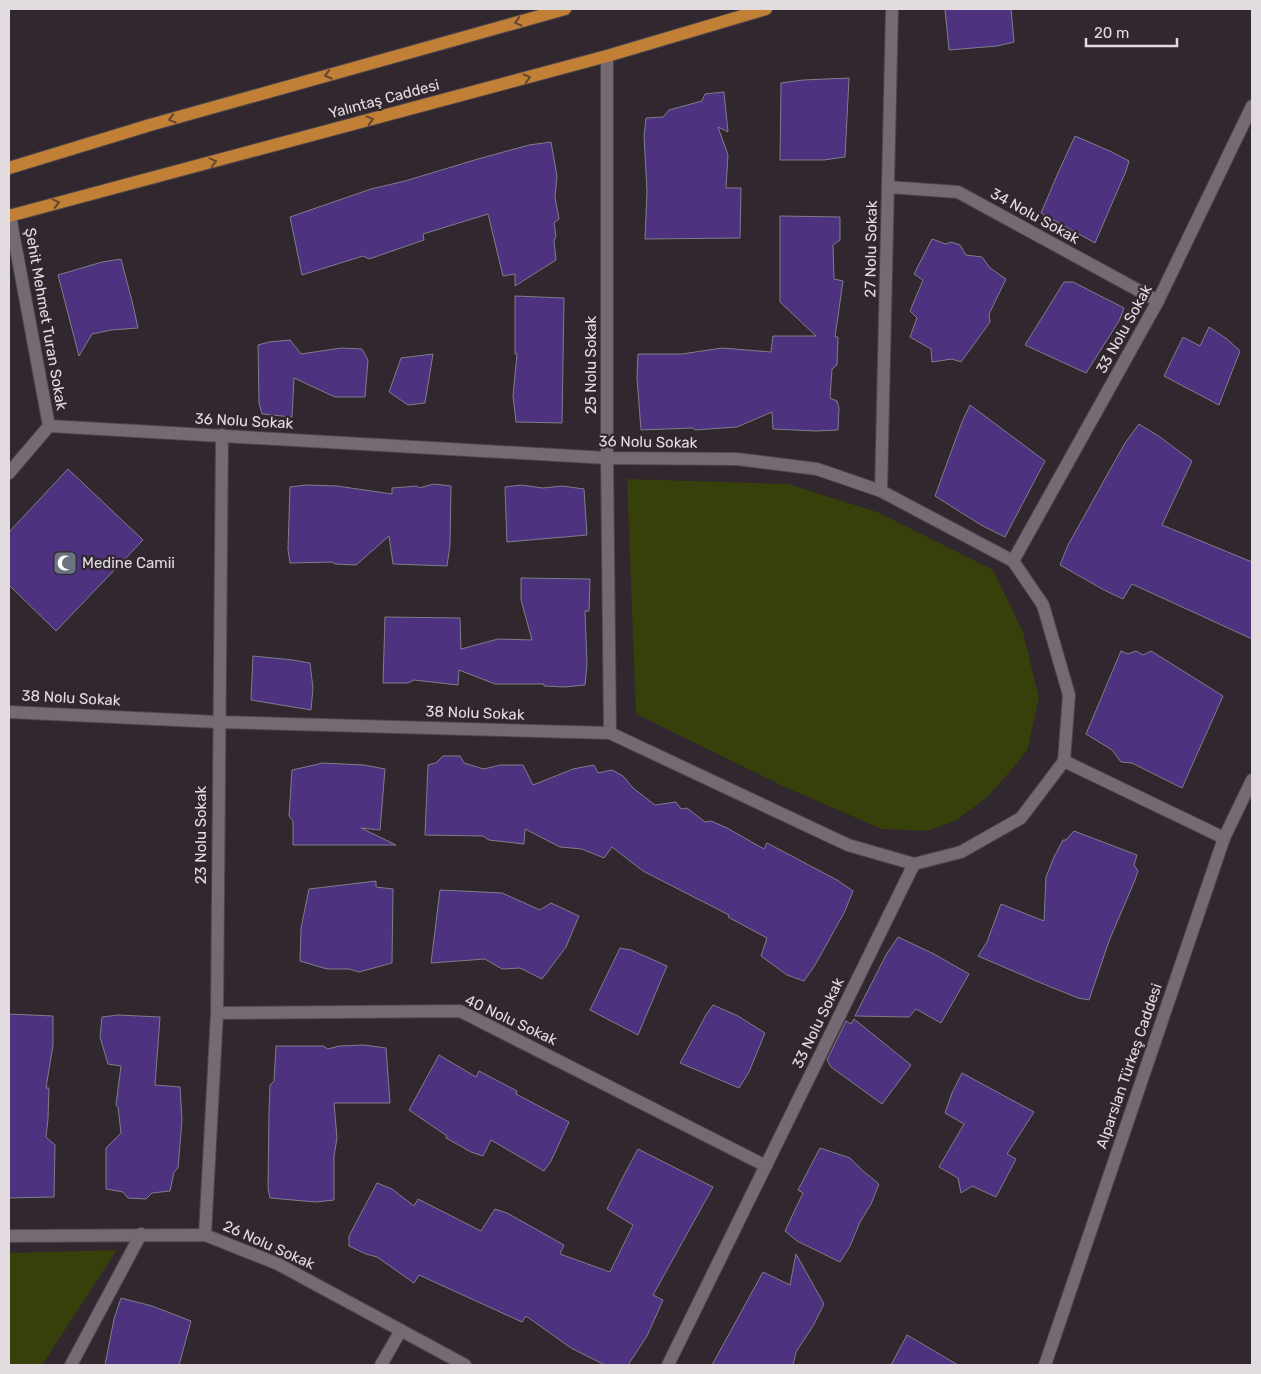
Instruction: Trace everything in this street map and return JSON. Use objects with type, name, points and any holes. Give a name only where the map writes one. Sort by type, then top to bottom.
[{"type":"main road","points":[[9,168],[150,125],[565,9]]},
{"type":"main road","name":"Yalıntaş Caddesi","points":[[10,216],[607,56],[766,9]]},
{"type":"street","name":"27 Nolu Sokak","points":[[881,490],[892,9]]},
{"type":"street","name":"25 Nolu Sokak","points":[[607,56],[607,458],[610,733]]},
{"type":"street","name":"33 Nolu Sokak","points":[[1013,562],[1158,301],[1252,106]]},
{"type":"street","name":"34 Nolu Sokak","points":[[888,187],[958,192],[1158,301]]},
{"type":"street","name":"Şehit Mehmet Turan Sokak","points":[[9,474],[49,426],[10,216]]},
{"type":"street","name":"36 Nolu Sokak","points":[[49,426],[607,458],[737,459],[818,469],[881,490],[1013,562],[1043,604],[1069,695],[1064,761]]},
{"type":"street","name":"23 Nolu Sokak","points":[[205,1235],[216,1013],[222,436]]},
{"type":"street","name":"38 Nolu Sokak","points":[[9,712],[218,722],[610,733],[848,845],[914,864]]},
{"type":"street","points":[[914,864],[961,852],[1021,818],[1064,761],[1224,838]]},
{"type":"street","name":"Alparslan Türkeş Caddesi","points":[[1045,1365],[1224,838],[1252,780]]},
{"type":"street","name":"33 Nolu Sokak","points":[[668,1365],[914,864]]},
{"type":"street","name":"40 Nolu Sokak","points":[[216,1013],[460,1010],[766,1166]]},
{"type":"street","points":[[71,1365],[141,1234]]},
{"type":"street","name":"26 Nolu Sokak","points":[[9,1236],[205,1235],[278,1264],[465,1365]]},
{"type":"street","points":[[381,1365],[401,1330]]},
{"type":"green space","points":[[627,479],[788,484],[877,512],[993,570],[1023,632],[1039,698],[1027,751],[985,799],[955,821],[927,831],[882,829],[787,788],[636,714]]},
{"type":"green space","points":[[117,1250],[42,1365],[9,1365],[9,1253]]},
{"type":"building","points":[[945,9],[1011,9],[1014,42],[997,46],[949,50]]},
{"type":"building","points":[[849,78],[845,157],[824,160],[780,160],[781,83]]},
{"type":"building","points":[[724,92],[728,132],[718,127],[728,155],[726,188],[741,188],[740,238],[645,239],[647,192],[644,136],[646,118],[663,117],[669,110],[702,101],[705,94]]},
{"type":"building","points":[[1075,136],[1129,161],[1095,243],[1041,213]]},
{"type":"building","points":[[551,142],[557,176],[555,197],[559,219],[554,223],[556,260],[515,286],[515,274],[503,276],[488,214],[423,234],[424,240],[369,259],[363,256],[302,275],[290,217],[371,189],[529,145]]},
{"type":"building","points":[[780,216],[840,217],[840,240],[833,245],[834,279],[843,281],[835,337],[838,337],[837,365],[832,369],[830,398],[837,401],[839,408],[838,430],[773,429],[772,412],[737,427],[695,430],[693,428],[641,430],[637,378],[638,354],[682,354],[722,348],[771,352],[773,336],[816,336],[780,302]]},
{"type":"building","points":[[932,239],[946,244],[951,242],[960,245],[966,255],[982,257],[990,268],[1006,279],[989,314],[990,322],[961,362],[952,359],[932,362],[931,349],[910,337],[917,318],[910,311],[923,280],[914,274]]},
{"type":"building","points":[[121,259],[138,328],[111,330],[92,334],[79,356],[58,275],[102,262]]},
{"type":"building","points":[[1064,282],[1073,282],[1124,308],[1119,321],[1086,373],[1025,345]]},
{"type":"building","points":[[515,296],[564,298],[562,423],[516,422],[513,396],[517,354],[515,354]]},
{"type":"building","points":[[1209,327],[1227,339],[1240,351],[1219,405],[1164,376],[1183,337],[1200,346]]},
{"type":"building","points":[[290,340],[301,354],[341,348],[362,349],[368,360],[365,397],[335,397],[294,378],[292,417],[262,414],[259,403],[258,345]]},
{"type":"building","points":[[433,354],[425,403],[408,405],[389,392],[401,358]]},
{"type":"building","points":[[970,405],[1045,461],[1005,537],[981,525],[935,496]]},
{"type":"building","points":[[1139,424],[1192,461],[1162,525],[1252,562],[1252,639],[1132,584],[1123,599],[1060,565],[1068,545],[1125,443]]},
{"type":"building","name":"Medine Camii","points":[[68,469],[143,540],[56,631],[9,585],[9,532]]},
{"type":"building","points":[[434,484],[451,486],[450,545],[447,566],[393,564],[389,536],[356,565],[335,564],[332,562],[290,563],[288,549],[290,487],[306,485],[337,486],[392,494],[392,488],[417,486],[419,488]]},
{"type":"building","points":[[521,485],[543,488],[562,486],[584,489],[587,535],[507,542],[505,487]]},
{"type":"building","points":[[521,578],[590,579],[589,611],[585,611],[587,664],[585,685],[564,687],[544,686],[544,684],[495,684],[459,670],[458,685],[414,680],[408,683],[383,683],[385,617],[460,618],[461,649],[498,639],[532,640],[521,600]]},
{"type":"building","points":[[1121,651],[1128,654],[1136,651],[1143,655],[1151,651],[1223,696],[1182,788],[1132,763],[1121,762],[1112,750],[1086,734]]},
{"type":"building","points":[[253,656],[310,663],[313,688],[311,710],[251,700]]},
{"type":"building","points":[[443,756],[460,756],[464,763],[484,769],[500,765],[523,765],[533,785],[573,769],[594,765],[598,773],[612,770],[623,776],[633,788],[655,805],[676,802],[681,809],[687,808],[705,822],[711,821],[727,828],[764,849],[767,843],[837,880],[853,891],[844,913],[804,981],[787,975],[761,956],[767,938],[728,917],[729,915],[643,871],[612,847],[604,858],[582,849],[560,847],[525,829],[524,844],[489,840],[483,836],[425,835],[428,765],[436,763]]},
{"type":"building","points":[[323,763],[364,765],[385,769],[380,830],[361,828],[396,845],[293,845],[293,821],[289,816],[292,770]]},
{"type":"building","points":[[1074,831],[1137,855],[1134,865],[1138,871],[1109,941],[1089,1000],[1078,998],[978,956],[987,942],[1001,904],[1044,921],[1046,877],[1063,840],[1066,840]]},
{"type":"building","points":[[376,881],[376,887],[393,889],[392,963],[359,972],[349,969],[327,969],[300,961],[301,928],[309,889]]},
{"type":"building","points":[[440,890],[502,893],[540,910],[551,903],[579,916],[566,947],[542,979],[520,968],[502,969],[485,959],[431,963]]},
{"type":"building","points":[[898,937],[934,954],[969,974],[941,1023],[916,1009],[909,1017],[855,1016],[886,955]]},
{"type":"building","points":[[620,948],[631,950],[667,966],[638,1035],[590,1010]]},
{"type":"building","points":[[713,1005],[738,1016],[765,1033],[749,1072],[739,1088],[680,1063]]},
{"type":"building","points":[[9,1014],[53,1016],[53,1045],[46,1088],[49,1088],[46,1137],[55,1145],[54,1197],[9,1198]]},
{"type":"building","points":[[118,1015],[160,1017],[155,1085],[180,1087],[182,1120],[178,1168],[174,1172],[170,1191],[152,1193],[146,1199],[128,1198],[123,1192],[106,1189],[106,1148],[121,1133],[118,1107],[116,1105],[121,1066],[108,1064],[100,1037],[102,1017]]},
{"type":"building","points":[[854,1019],[911,1065],[882,1104],[831,1067],[827,1060],[846,1021],[851,1024]]},
{"type":"building","points":[[364,1045],[386,1048],[390,1103],[334,1103],[337,1138],[334,1156],[334,1200],[316,1202],[270,1198],[268,1188],[270,1085],[274,1081],[276,1046],[323,1046],[328,1049],[339,1046]]},
{"type":"building","points":[[439,1055],[476,1077],[479,1071],[517,1091],[516,1094],[569,1122],[551,1161],[544,1171],[491,1140],[483,1156],[471,1152],[446,1138],[447,1136],[409,1110]]},
{"type":"building","points":[[962,1073],[1034,1112],[1007,1154],[1016,1159],[996,1197],[972,1186],[961,1193],[958,1178],[939,1167],[964,1124],[945,1113]]},
{"type":"building","points":[[820,1148],[850,1158],[879,1184],[850,1246],[840,1262],[797,1241],[785,1231],[803,1193],[798,1190]]},
{"type":"building","points":[[638,1149],[713,1187],[653,1295],[663,1300],[647,1336],[628,1365],[605,1365],[571,1348],[526,1316],[522,1322],[419,1275],[414,1283],[377,1257],[349,1246],[349,1236],[377,1183],[392,1189],[414,1206],[418,1199],[481,1231],[495,1209],[507,1213],[564,1245],[560,1254],[610,1272],[633,1225],[607,1209]]},
{"type":"building","points":[[796,1254],[824,1304],[813,1326],[796,1352],[793,1365],[712,1365],[763,1272],[790,1285]]},
{"type":"building","points":[[121,1298],[152,1306],[191,1321],[179,1365],[105,1365],[114,1319]]},
{"type":"building","points":[[907,1335],[958,1365],[891,1365]]},
{"type":"place","name":"Medine Camii","points":[[65,563]]}]
